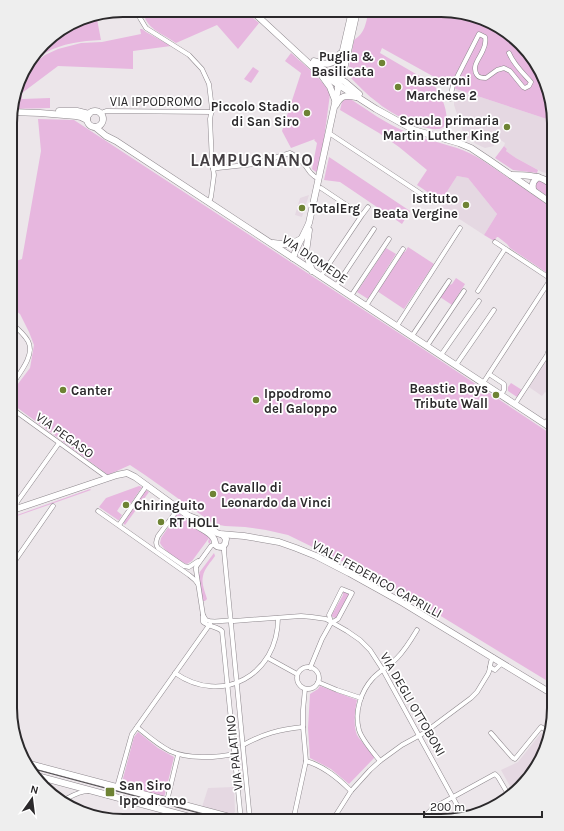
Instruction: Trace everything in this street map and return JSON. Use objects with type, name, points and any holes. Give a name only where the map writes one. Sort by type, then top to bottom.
[{"type":"street","points":[[140,17],[146,28],[187,53],[202,69],[209,84],[212,112],[210,118],[214,175],[211,198],[209,202]]},
{"type":"street","points":[[258,17],[317,71],[330,87],[335,100]]},
{"type":"street","points":[[340,80],[338,72],[351,17]]},
{"type":"street","points":[[293,258],[301,253],[310,223],[335,100],[343,74],[356,17]]},
{"type":"street","points":[[450,99],[453,85],[479,34],[485,37],[486,42],[484,50],[475,66],[477,75],[480,78],[486,78],[497,70],[504,68],[510,71],[523,87],[529,86],[531,82],[516,66],[509,53]]},
{"type":"street","points":[[298,53],[320,63],[332,63],[336,61],[344,44]]},
{"type":"street","points":[[304,58],[354,89],[367,103]]},
{"type":"street","points":[[317,71],[340,80],[358,97],[380,112],[409,128],[471,148],[547,200]]},
{"type":"street","points":[[333,110],[341,98],[346,96],[358,97]]},
{"type":"street","points":[[18,112],[76,116],[87,120],[90,125],[98,126],[103,118],[101,113],[95,111],[89,114],[78,111],[63,110],[40,113]]},
{"type":"street","name":"VIA IPPODROMO","points":[[101,113],[106,111],[212,112]]},
{"type":"street","points":[[87,120],[89,114]]},
{"type":"street","name":"VIA DIOMEDE","points":[[98,126],[104,129],[116,141],[546,424]]},
{"type":"street","points":[[329,133],[432,200]]},
{"type":"street","points":[[213,169],[255,164],[290,153],[319,179]]},
{"type":"street","points":[[511,175],[531,176],[547,181]]},
{"type":"street","points":[[532,190],[533,182],[538,178]]},
{"type":"street","points":[[321,188],[360,214]]},
{"type":"street","points":[[321,276],[368,207]]},
{"type":"street","points":[[397,326],[460,228]]},
{"type":"street","points":[[336,286],[374,229]]},
{"type":"street","points":[[272,243],[290,245],[305,239]]},
{"type":"street","points":[[305,239],[306,252],[312,271]]},
{"type":"street","points":[[351,296],[389,240]]},
{"type":"street","points":[[495,242],[547,276]]},
{"type":"street","points":[[366,306],[403,249]]},
{"type":"street","points":[[478,291],[505,249]]},
{"type":"street","points":[[412,336],[449,281]]},
{"type":"street","points":[[483,383],[547,285]]},
{"type":"street","points":[[427,346],[464,291]]},
{"type":"street","points":[[441,356],[479,300]]},
{"type":"street","points":[[456,365],[494,310]]},
{"type":"street","points":[[17,329],[29,341],[30,346],[27,360],[17,375]]},
{"type":"street","points":[[515,404],[547,355]]},
{"type":"street","points":[[489,374],[504,384],[504,390],[501,395]]},
{"type":"street","name":"VIA PEGASO","points":[[17,413],[108,478]]},
{"type":"street","points":[[17,502],[59,443]]},
{"type":"street","points":[[17,509],[121,473],[128,473],[189,516],[209,534],[219,547],[225,544],[225,538],[221,534],[216,533],[197,519],[189,516]]},
{"type":"street","points":[[119,525],[146,485]]},
{"type":"street","points":[[17,558],[53,506]]},
{"type":"street","points":[[178,508],[158,536],[156,541],[157,546],[184,566],[189,567],[202,559]]},
{"type":"street","points":[[98,511],[195,580],[198,584]]},
{"type":"street","points":[[117,787],[131,737],[210,624],[203,615],[196,568],[214,542],[215,536],[221,534]]},
{"type":"street","name":"VIALE FEDERICO CAPRILLI","points":[[221,534],[244,536],[282,543],[316,556],[397,599],[547,691]]},
{"type":"street","name":"VIALE FEDERICO CAPRILLI","points":[[225,544],[236,537],[244,536]]},
{"type":"street","name":"VIA PALATINO","points":[[225,544],[224,551],[249,814]]},
{"type":"street","points":[[310,668],[322,639],[332,623],[338,620],[352,593],[342,588],[329,615],[332,623]]},
{"type":"street","name":"VIA DEGLI OTTOBONI","points":[[210,624],[231,620],[301,616],[312,617],[326,620],[360,640],[370,650],[383,670],[461,812]]},
{"type":"street","points":[[175,673],[189,681],[201,685],[227,686],[237,683],[257,671],[268,658],[276,637],[278,618]]},
{"type":"street","points":[[225,621],[227,625],[232,628]]},
{"type":"street","name":"VIA PALATINO","points":[[210,624],[222,631],[240,814]]},
{"type":"street","points":[[380,761],[359,731],[358,711],[361,698],[369,683],[405,649],[417,630]]},
{"type":"street","points":[[336,814],[351,791],[380,761],[402,745],[430,729],[477,692],[488,674],[493,657]]},
{"type":"street","points":[[268,658],[298,674]]},
{"type":"street","points":[[490,667],[495,670],[502,663]]},
{"type":"street","points":[[310,668],[315,670],[318,674],[318,682],[313,688],[305,689],[298,684],[298,674],[303,669],[310,668]]},
{"type":"street","points":[[318,682],[361,698]]},
{"type":"street","points":[[295,814],[306,761],[303,727],[305,689]]},
{"type":"street","points":[[137,727],[162,746],[178,755],[205,757],[234,754]]},
{"type":"street","points":[[243,745],[273,732],[288,728],[303,727]]},
{"type":"street","points":[[491,733],[512,757],[515,758],[541,727],[545,730]]},
{"type":"street","points":[[167,800],[178,755]]},
{"type":"street","points":[[306,761],[328,771],[351,791]]},
{"type":"street","points":[[34,765],[219,814]]},
{"type":"street","points":[[427,814],[433,808],[495,774],[506,791]]},
{"type":"street","points":[[43,778],[180,814]]},
{"type":"street","points":[[73,786],[76,792],[75,795]]},
{"type":"street","points":[[68,798],[90,790]]},
{"type":"shaded area","points":[[144,17],[252,17],[259,23],[238,49],[217,25],[176,43],[155,30]]},
{"type":"shaded area","points":[[368,17],[441,17],[468,21],[482,25],[494,31],[516,48],[533,70],[539,82],[543,96],[547,119],[456,89],[382,48],[380,53],[433,84],[444,103],[447,120],[446,125],[440,129],[424,127],[406,120],[382,106],[366,93],[348,73],[354,40],[361,34]]},
{"type":"shaded area","points":[[97,20],[101,40],[65,45],[41,56],[53,43],[70,31]]},
{"type":"shaded area","points":[[140,29],[142,29],[171,46],[133,51],[133,69],[58,66],[22,93],[22,99],[50,98],[50,108],[18,109],[19,102],[25,82],[31,70],[37,61],[45,55],[58,49],[81,43],[102,42],[141,34]]},
{"type":"shaded area","name":"Piccolo Stadio di San Siro","points":[[291,53],[323,83],[330,94],[324,139],[316,172],[312,169],[317,143],[314,140],[315,139],[291,148],[282,131],[301,73],[285,61]]},
{"type":"shaded area","points":[[253,67],[259,71],[251,83],[244,79]]},
{"type":"shaded area","name":"Scuola primaria Martin Luther King","points":[[456,89],[547,119],[547,172],[542,172],[516,158],[506,151],[507,149],[504,146],[505,143],[499,139],[494,146],[485,148],[476,144],[471,140],[471,138],[467,139],[463,132],[454,105]]},
{"type":"shaded area","points":[[345,99],[352,100],[384,121],[410,134],[464,150],[482,160],[547,204],[547,273],[510,248],[498,237],[494,241],[484,235],[497,214],[468,178],[457,176],[441,201],[417,185],[427,170],[379,133],[340,110],[342,102]]},
{"type":"shaded area","name":"Ippodromo del Galoppo","points":[[38,119],[74,120],[547,431],[547,681],[374,577],[288,535],[266,530],[214,524],[130,465],[108,475],[17,407],[17,385],[30,368],[34,345],[20,314],[17,312],[17,261],[22,259],[41,151]]},
{"type":"shaded area","points":[[504,146],[507,149],[506,151],[538,170],[537,173],[513,170],[495,158]]},
{"type":"shaded area","points":[[329,157],[410,211],[402,224],[340,182],[324,180]]},
{"type":"shaded area","name":"Istituto Beata Vergine","points":[[457,176],[468,178],[497,214],[484,235],[441,207],[444,203],[441,201]]},
{"type":"shaded area","points":[[539,180],[547,184],[547,196],[535,187]]},
{"type":"shaded area","points":[[309,195],[302,217],[295,215],[300,198]]},
{"type":"shaded area","points":[[408,247],[434,264],[404,309],[377,291],[403,251],[405,252]]},
{"type":"shaded area","points":[[386,248],[396,254],[368,299],[357,292]]},
{"type":"shaded area","points":[[456,278],[465,284],[452,305],[440,297]]},
{"type":"shaded area","points":[[547,359],[547,393],[545,392],[542,396],[529,387]]},
{"type":"shaded area","points":[[511,383],[522,390],[517,397],[508,391],[508,387]]},
{"type":"shaded area","points":[[139,486],[142,487],[129,506],[123,502],[117,511],[122,515],[119,520],[99,507],[106,498]]},
{"type":"shaded area","points":[[90,489],[91,490],[17,516]]},
{"type":"shaded area","points":[[146,490],[149,492],[125,525],[123,523]]},
{"type":"shaded area","points":[[178,513],[190,522],[189,524],[211,539],[210,544],[208,542],[209,538],[192,561],[187,564],[180,561],[164,549],[160,543],[161,538]]},
{"type":"shaded area","points":[[214,553],[215,556],[206,568],[203,576],[203,585],[207,599],[203,601],[198,575]]},
{"type":"shaded area","points":[[343,591],[350,594],[337,619],[331,616],[343,595]]},
{"type":"shaded area","points":[[320,686],[357,700],[355,722],[357,735],[375,757],[349,784],[331,769],[310,758],[308,728],[310,694]]},
{"type":"shaded area","points":[[138,732],[158,748],[174,757],[164,798],[121,786],[134,737]]},
{"type":"shaded area","points":[[541,733],[543,734],[536,755],[529,767],[511,788],[501,770],[518,762]]},
{"type":"shaded area","points":[[234,787],[235,812],[232,814],[202,807],[208,788]]},
{"type":"tram line","points":[[37,770],[202,814]]},
{"type":"place","name":"Puglia & Basilicata","points":[[382,63]]},
{"type":"place","name":"Masseroni Marchese 2","points":[[398,87]]},
{"type":"place","name":"Piccolo Stadio di San Siro","points":[[307,113]]},
{"type":"place","name":"Scuola primaria Martin Luther King","points":[[507,127]]},
{"type":"place","name":"Istituto Beata Vergine","points":[[466,205]]},
{"type":"place","name":"TotalErg","points":[[302,208]]},
{"type":"place","name":"Canter","points":[[63,390]]},
{"type":"place","name":"Beastie Boys Tribute Wall","points":[[496,395]]},
{"type":"place","name":"Ippodromo del Galoppo","points":[[256,400]]},
{"type":"place","name":"Cavallo di Leonardo da Vinci","points":[[213,494]]},
{"type":"place","name":"Chiringuito","points":[[126,505]]},
{"type":"place","name":"RT HOLL","points":[[161,522]]},
{"type":"place","name":"San Siro Ippodromo","points":[[110,792]]},
{"type":"district","name":"LAMPUGNANO","points":[[252,160]]}]
